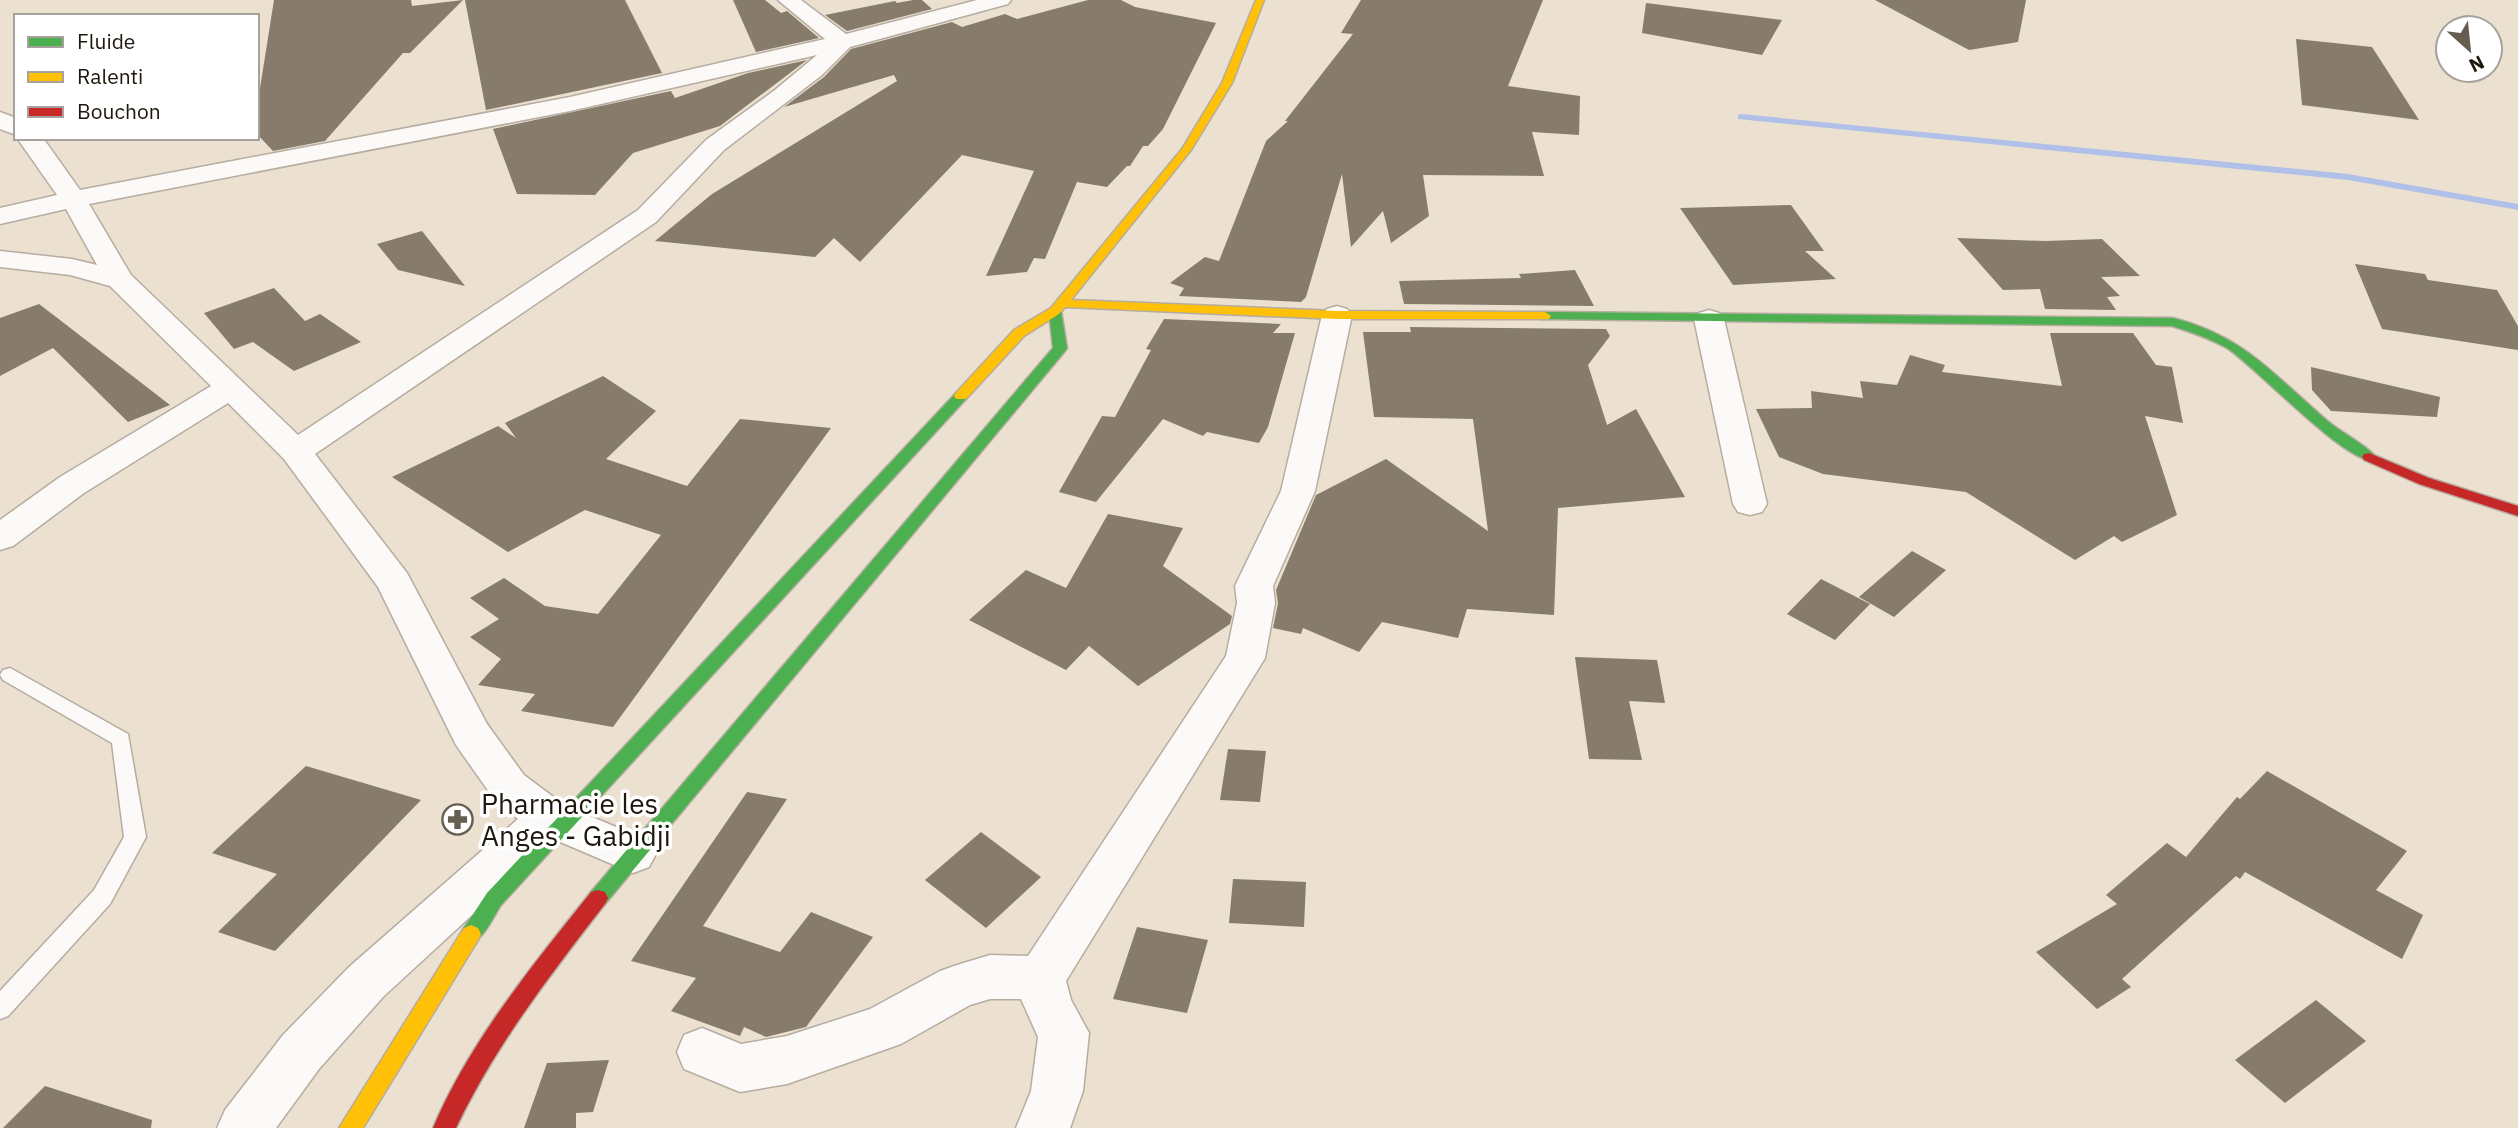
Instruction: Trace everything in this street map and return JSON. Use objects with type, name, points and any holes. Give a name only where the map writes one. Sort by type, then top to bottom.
[{"type":"main road","points":[[350,1128],[494,900],[555,821],[1018,333],[1059,307],[1186,150],[1227,83],[1260,0]]},
{"type":"main road","points":[[1059,307],[1336,316],[2173,322],[2195,327],[2248,355],[2290,391],[2334,436],[2366,455],[2411,475],[2518,511]]},
{"type":"main road","points":[[444,1128],[465,1082],[525,994],[632,854],[1060,348],[1059,307]]},
{"type":"street","points":[[788,0],[842,42]]},
{"type":"street","points":[[0,216],[73,199],[483,122],[669,83],[1002,0]]},
{"type":"street","points":[[296,452],[647,216],[715,145],[814,70],[842,42]]},
{"type":"street","points":[[31,140],[73,199],[120,280],[296,452],[394,582],[471,734],[509,787],[555,821],[632,854]]},
{"type":"street","points":[[0,259],[72,267],[120,280]]},
{"type":"street","points":[[1043,1128],[1057,1091],[1064,1033],[1048,1008],[1041,978],[1245,658],[1256,603],[1254,586],[1298,491],[1336,316]]},
{"type":"street","points":[[1709,319],[1750,504]]},
{"type":"street","points":[[0,538],[72,485],[230,388]]},
{"type":"street","points":[[244,1128],[301,1052],[366,982],[555,821]]},
{"type":"street","points":[[702,1052],[740,1068],[787,1060],[883,1028],[957,986],[990,977],[1041,978]]},
{"type":"lane","points":[[0,1008],[102,897],[135,837],[121,739],[10,675]]},
{"type":"building","points":[[274,0],[411,0],[412,6],[463,0],[410,53],[403,53],[325,141],[273,151],[259,136],[259,94]]},
{"type":"building","points":[[465,0],[625,0],[662,73],[486,110]]},
{"type":"building","points":[[733,0],[765,0],[781,13],[787,11],[819,38],[756,52]]},
{"type":"building","points":[[922,0],[932,9],[847,31],[825,15],[895,1],[897,3]]},
{"type":"building","points":[[1088,0],[1121,0],[1135,7],[1216,23],[1163,129],[1148,146],[1143,146],[1130,166],[1107,187],[1077,182],[1045,259],[1034,258],[1027,272],[986,276],[1034,171],[962,155],[860,262],[834,238],[815,257],[655,241],[712,194],[897,81],[894,75],[784,107],[824,77],[851,49],[952,22],[962,27],[1005,14],[1017,19]]},
{"type":"building","points":[[1361,0],[1543,0],[1508,86],[1580,96],[1579,135],[1532,132],[1544,176],[1423,175],[1429,216],[1391,243],[1383,211],[1351,247],[1342,174],[1306,297],[1301,302],[1179,296],[1184,288],[1170,283],[1205,257],[1219,261],[1266,141],[1288,121],[1285,121],[1353,34],[1341,33]]},
{"type":"building","points":[[1875,0],[2026,0],[2018,42],[1969,50]]},
{"type":"building","points":[[1646,3],[1782,20],[1762,55],[1642,33]]},
{"type":"building","points":[[2296,39],[2372,47],[2419,120],[2302,105]]},
{"type":"building","points":[[807,60],[720,126],[633,153],[595,195],[517,194],[493,129],[671,91],[675,98],[748,73]]},
{"type":"building","points":[[1791,205],[1824,251],[1805,251],[1836,279],[1733,285],[1680,208]]},
{"type":"building","points":[[422,231],[465,286],[398,270],[377,244]]},
{"type":"building","points":[[1957,238],[2045,241],[2102,239],[2140,276],[2101,277],[2120,296],[2107,297],[2116,310],[2045,309],[2040,289],[2003,290]]},
{"type":"building","points":[[2355,264],[2425,274],[2428,280],[2497,290],[2518,326],[2518,350],[2382,329]]},
{"type":"building","points":[[1575,270],[1594,306],[1404,304],[1399,281],[1521,278],[1519,274]]},
{"type":"building","points":[[274,288],[305,321],[320,314],[361,342],[294,371],[253,342],[234,349],[204,313]]},
{"type":"building","points":[[39,304],[170,405],[128,422],[53,348],[0,376],[0,318]]},
{"type":"building","points":[[1164,319],[1281,324],[1273,333],[1295,333],[1268,427],[1259,443],[1207,432],[1203,436],[1163,419],[1096,502],[1059,492],[1102,416],[1115,417],[1151,350],[1146,349]]},
{"type":"building","points":[[1410,327],[1606,329],[1610,336],[1588,365],[1607,425],[1636,409],[1685,497],[1558,508],[1554,615],[1467,609],[1458,638],[1382,622],[1359,652],[1303,628],[1301,634],[1273,628],[1278,603],[1276,590],[1316,495],[1386,459],[1488,531],[1473,419],[1374,417],[1363,332],[1411,332]]},
{"type":"building","points":[[2050,333],[2133,333],[2156,365],[2172,367],[2183,423],[2145,416],[2177,515],[2122,542],[2114,536],[2075,560],[1966,492],[1823,474],[1779,457],[1756,409],[1812,408],[1811,391],[1863,398],[1860,381],[1897,385],[1910,355],[1945,365],[1942,372],[2062,386]]},
{"type":"building","points":[[2311,367],[2440,397],[2437,417],[2331,411],[2312,390]]},
{"type":"building","points":[[603,376],[656,411],[606,459],[687,486],[740,419],[831,428],[613,727],[521,711],[535,694],[478,685],[501,659],[470,637],[499,619],[470,598],[504,578],[545,606],[598,614],[661,535],[585,510],[508,552],[392,477],[498,426],[516,438],[505,423]]},
{"type":"building","points":[[1108,514],[1183,528],[1163,566],[1232,616],[1230,624],[1138,686],[1089,646],[1066,670],[969,620],[1026,570],[1066,588]]},
{"type":"building","points":[[1912,551],[1946,570],[1894,617],[1859,597]]},
{"type":"building","points":[[1821,579],[1870,604],[1835,640],[1787,614]]},
{"type":"building","points":[[1575,657],[1657,660],[1665,703],[1629,701],[1642,760],[1589,759]]},
{"type":"building","points":[[1228,749],[1266,751],[1260,802],[1220,800]]},
{"type":"building","points":[[306,766],[421,800],[275,951],[218,932],[277,874],[212,853]]},
{"type":"building","points":[[2267,771],[2407,851],[2376,890],[2423,915],[2402,959],[2245,872],[2240,879],[2236,876],[2122,979],[2131,987],[2097,1009],[2036,952],[2117,904],[2106,895],[2167,843],[2186,857],[2237,797],[2240,799]]},
{"type":"building","points":[[747,792],[787,799],[703,926],[780,952],[811,912],[873,937],[806,1027],[766,1037],[744,1027],[740,1036],[671,1011],[696,978],[631,961]]},
{"type":"building","points":[[981,832],[1041,877],[986,928],[925,880]]},
{"type":"building","points":[[1233,879],[1306,882],[1304,927],[1229,923]]},
{"type":"building","points":[[1137,927],[1208,940],[1187,1013],[1113,999]]},
{"type":"building","points":[[2316,1000],[2366,1041],[2285,1103],[2235,1060]]},
{"type":"building","points":[[609,1060],[593,1112],[576,1113],[576,1128],[524,1128],[547,1063]]},
{"type":"building","points":[[45,1086],[152,1120],[151,1128],[3,1128]]},
{"type":"waterway","points":[[1741,117],[2348,177],[2518,207]]},
{"type":"traffic: fast","points":[[598,898],[1060,348],[1055,311]]},
{"type":"traffic: fast","points":[[1545,316],[2173,322],[2204,332],[2231,345],[2277,382],[2320,422],[2369,457]]},
{"type":"traffic: fast","points":[[471,934],[494,899],[961,396]]},
{"type":"traffic: slow","points":[[961,396],[1019,333],[1055,311],[1186,150],[1227,83],[1260,0]]},
{"type":"traffic: slow","points":[[1062,303],[1337,315],[1545,316]]},
{"type":"traffic: slow","points":[[350,1128],[471,934]]},
{"type":"traffic: jam","points":[[2369,457],[2424,481],[2518,511]]},
{"type":"traffic: jam","points":[[444,1128],[494,1037],[534,980],[598,898]]},
{"type":"place","name":"Pharmacie les Anges - Gabidji","points":[[458,820]]}]
